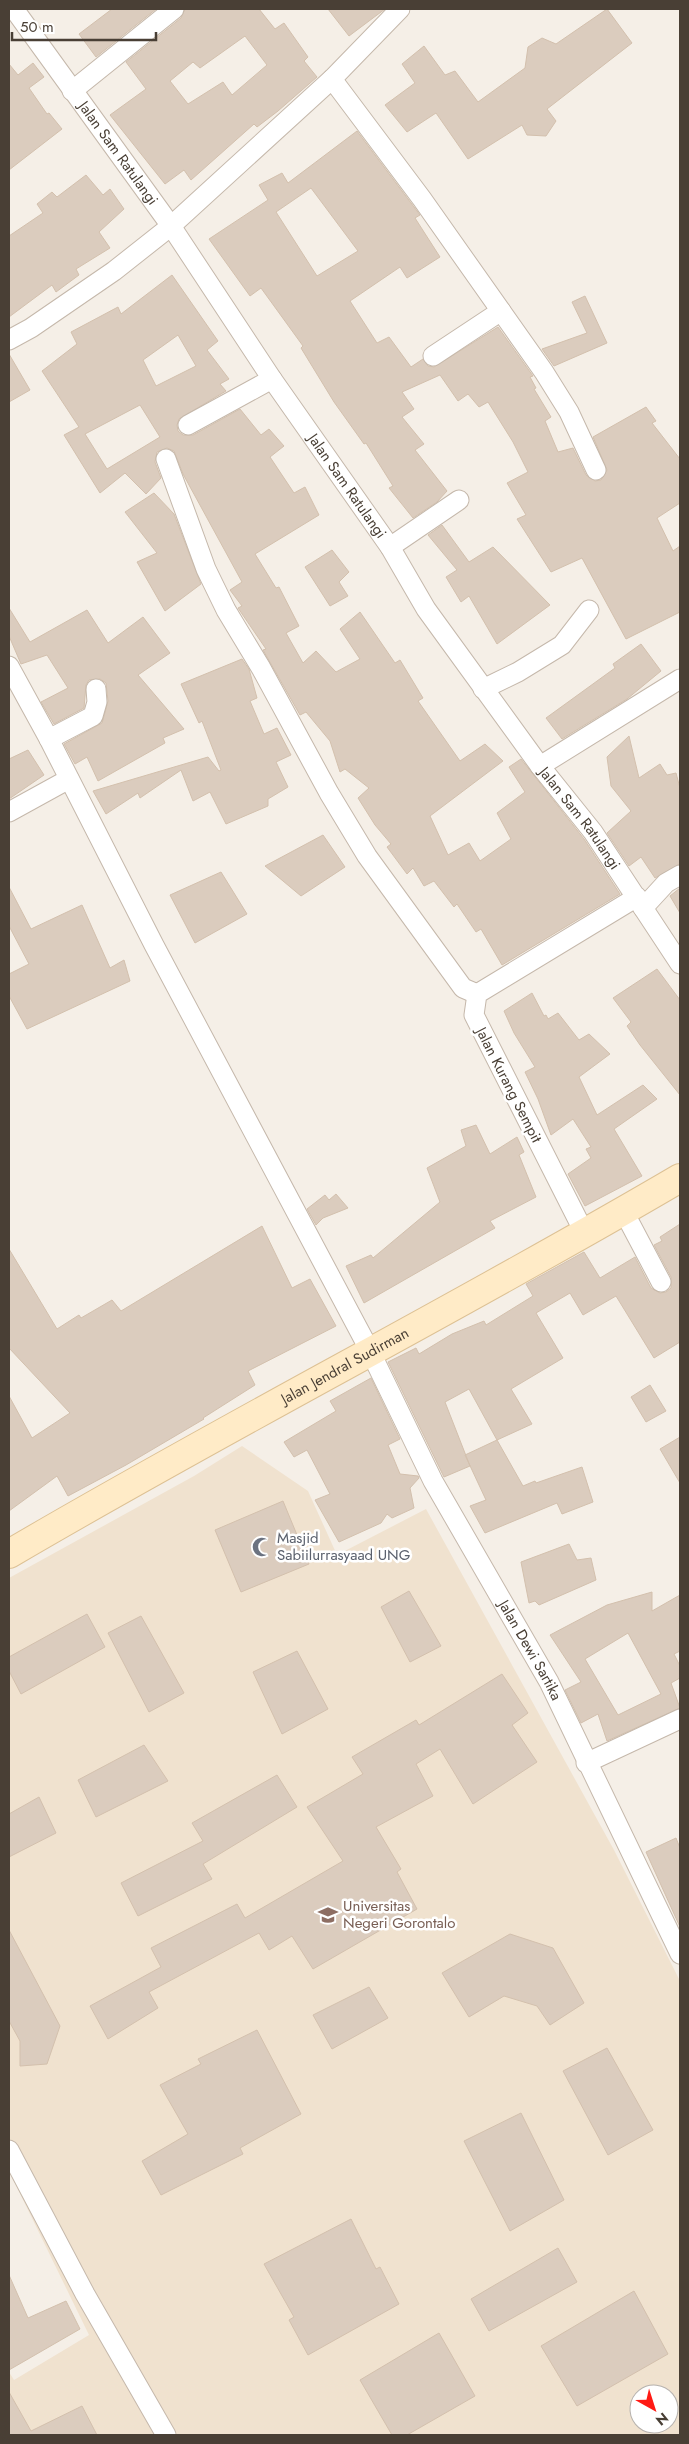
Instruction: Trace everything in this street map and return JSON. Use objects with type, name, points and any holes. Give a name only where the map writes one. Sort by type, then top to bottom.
[{"type":"street","name":"Jalan Sam Ratulangi","points":[[14,9],[172,226],[272,379],[390,547],[426,609],[540,766],[594,832],[680,964]]},
{"type":"street","points":[[72,91],[174,9]]},
{"type":"street","points":[[9,340],[31,328],[114,271],[172,226],[332,79],[400,9]]},
{"type":"street","points":[[332,79],[422,199],[558,393],[596,470]]},
{"type":"street","points":[[433,356],[501,311]]},
{"type":"street","points":[[188,425],[272,379]]},
{"type":"street","points":[[166,460],[206,569],[226,610],[261,668],[329,793],[367,856],[463,988],[477,994],[640,902],[680,875]]},
{"type":"street","points":[[390,547],[459,500]]},
{"type":"street","points":[[483,689],[518,672],[562,644],[589,610]]},
{"type":"street","name":"Jalan Dewi Sartika","points":[[9,666],[49,739],[242,1112],[370,1350],[433,1481],[549,1682],[586,1763],[680,1954]]},
{"type":"street","points":[[540,766],[680,679]]},
{"type":"street","points":[[49,739],[93,716],[97,702],[96,689]]},
{"type":"street","points":[[9,812],[69,779]]},
{"type":"street","name":"Jalan Kurang Sempit","points":[[477,994],[474,1015],[585,1234]]},
{"type":"street","name":"Jalan Jendral Sudirman","points":[[10,1551],[370,1350],[585,1234],[680,1178]]},
{"type":"street","points":[[624,1212],[661,1282]]},
{"type":"street","points":[[586,1763],[680,1719]]},
{"type":"street","points":[[9,2150],[85,2294],[166,2435]]},
{"type":"shaded area","name":"Universitas Negeri Gorontalo","points":[[242,1446],[308,1491],[337,1555],[426,1509],[614,1850],[680,1981],[680,2435],[9,2435],[9,2372],[14,2380],[89,2335],[9,2171],[9,1578],[194,1476]]},
{"type":"building","points":[[112,9],[156,9],[96,57],[79,34]]},
{"type":"building","points":[[185,9],[259,9],[275,29],[284,23],[308,57],[304,61],[317,77],[257,127],[254,124],[191,180],[184,170],[165,184],[110,115],[146,89],[126,62],[181,18]],"holes":[[[245,36],[267,65],[232,95],[223,82],[188,104],[170,81],[193,62],[200,68]]]},
{"type":"building","points":[[328,9],[385,9],[349,36]]},
{"type":"building","points":[[607,9],[632,43],[547,109],[556,121],[546,136],[527,135],[522,125],[468,159],[436,113],[407,132],[385,105],[415,83],[402,64],[424,46],[445,75],[455,71],[478,102],[525,68],[528,47],[542,38],[556,44]]},
{"type":"building","points":[[33,63],[44,77],[29,88],[47,114],[49,113],[62,129],[9,170],[9,64],[18,75]]},
{"type":"building","points":[[357,131],[420,215],[415,218],[440,257],[407,278],[400,267],[350,301],[377,343],[389,337],[411,367],[423,359],[428,366],[434,367],[498,327],[533,376],[530,377],[536,388],[534,389],[551,417],[545,421],[558,452],[573,448],[586,475],[595,481],[601,480],[607,470],[593,437],[646,407],[656,421],[652,423],[680,459],[680,503],[657,518],[673,551],[680,546],[680,612],[626,639],[582,558],[551,572],[517,519],[526,515],[507,483],[528,472],[513,442],[488,402],[479,407],[468,394],[458,401],[440,375],[402,392],[414,409],[402,417],[424,444],[415,450],[447,491],[437,502],[413,518],[389,488],[393,486],[366,443],[364,444],[334,402],[301,348],[303,346],[261,288],[250,296],[209,239],[268,200],[259,185],[282,173],[288,183]],"holes":[[[311,188],[358,251],[317,276],[276,212]]]},
{"type":"building","points":[[86,175],[103,195],[110,189],[124,209],[99,232],[110,248],[76,269],[79,275],[56,292],[52,285],[9,317],[9,236],[43,213],[37,204],[52,192],[57,197]]},
{"type":"building","points":[[172,275],[218,341],[207,350],[229,379],[220,384],[226,391],[179,419],[178,431],[183,435],[193,435],[240,409],[261,435],[269,429],[284,446],[270,457],[294,493],[305,487],[319,515],[255,554],[276,588],[279,587],[299,626],[286,633],[303,663],[316,651],[336,672],[360,659],[340,629],[360,612],[395,663],[400,660],[423,698],[418,701],[460,761],[485,744],[503,761],[430,816],[448,855],[469,843],[480,861],[511,839],[497,813],[525,792],[509,767],[521,759],[584,839],[620,894],[502,965],[481,929],[476,932],[457,904],[454,907],[434,881],[424,886],[413,868],[407,874],[387,847],[391,844],[375,825],[358,798],[369,788],[345,769],[340,772],[330,741],[306,712],[300,715],[263,650],[266,649],[238,608],[242,606],[230,590],[242,582],[183,474],[174,451],[167,448],[157,452],[155,462],[161,478],[146,494],[125,473],[100,493],[64,435],[79,427],[42,371],[77,344],[71,332],[118,307],[121,314]],"holes":[[[178,335],[196,366],[156,386],[143,360]],[[140,405],[160,437],[107,469],[85,434]]]},
{"type":"building","points":[[585,296],[607,343],[554,366],[542,349],[587,333],[572,302]]},
{"type":"building","points":[[9,354],[30,390],[9,402]]},
{"type":"building","points":[[154,493],[174,514],[201,584],[165,611],[137,562],[157,553],[125,512]]},
{"type":"building","points":[[442,525],[469,562],[493,547],[550,605],[497,644],[469,596],[461,602],[446,577],[457,570],[428,535]]},
{"type":"building","points":[[332,550],[349,572],[339,582],[348,596],[330,606],[305,567]]},
{"type":"building","points":[[9,608],[30,642],[87,610],[108,643],[143,617],[170,653],[138,675],[184,729],[163,738],[165,743],[98,781],[87,757],[75,764],[64,744],[102,723],[108,701],[106,683],[100,679],[89,680],[86,685],[84,708],[54,724],[41,702],[68,688],[47,655],[21,664],[9,636]]},
{"type":"building","points":[[641,644],[661,671],[627,699],[562,739],[546,718],[615,668],[613,664]]},
{"type":"building","points":[[242,659],[249,669],[257,698],[250,701],[264,734],[277,728],[291,755],[276,762],[288,787],[268,799],[268,806],[226,824],[210,792],[193,801],[181,770],[140,798],[138,793],[106,814],[93,791],[208,757],[219,771],[221,770],[202,721],[199,723],[181,684]]},
{"type":"building","points":[[629,736],[639,778],[660,764],[667,775],[676,773],[680,788],[680,864],[655,878],[641,857],[629,866],[607,833],[631,811],[611,786],[607,757]]},
{"type":"building","points":[[28,750],[44,775],[9,799],[9,759]]},
{"type":"building","points":[[323,835],[345,867],[301,896],[265,866]]},
{"type":"building","points":[[221,872],[247,914],[195,943],[170,895]]},
{"type":"building","points":[[9,887],[31,929],[82,905],[110,968],[124,960],[130,981],[27,1029],[9,996],[9,974],[29,964],[9,926]]},
{"type":"building","points":[[680,888],[680,913],[670,896]]},
{"type":"building","points":[[657,969],[680,1000],[680,1095],[640,1045],[627,1026],[631,1022],[613,998]]},
{"type":"building","points":[[532,993],[544,1016],[546,1015],[548,1019],[558,1013],[579,1040],[589,1034],[610,1054],[579,1077],[597,1115],[643,1085],[657,1099],[614,1129],[642,1176],[585,1206],[568,1174],[591,1158],[586,1149],[591,1147],[573,1119],[551,1135],[538,1099],[525,1072],[535,1067],[514,1033],[504,1011]]},
{"type":"building","points":[[476,1125],[490,1154],[517,1137],[524,1152],[519,1155],[536,1197],[490,1221],[495,1228],[364,1303],[346,1266],[371,1255],[373,1258],[440,1202],[427,1168],[466,1146],[461,1130]]},
{"type":"building","points":[[336,1194],[348,1208],[323,1218],[316,1225],[307,1209],[325,1195],[329,1200]]},
{"type":"building","points":[[680,1224],[680,1342],[654,1358],[616,1296],[583,1315],[570,1293],[536,1313],[563,1358],[511,1389],[532,1424],[497,1440],[469,1389],[445,1402],[470,1466],[444,1477],[388,1362],[416,1348],[419,1354],[452,1334],[484,1321],[486,1325],[533,1296],[526,1284],[584,1252],[600,1278],[635,1257],[651,1288],[660,1293],[666,1292],[671,1288],[671,1277],[654,1245],[662,1241],[660,1237]]},
{"type":"building","points":[[262,1226],[292,1288],[310,1279],[336,1326],[248,1371],[255,1385],[204,1419],[126,1465],[68,1496],[57,1476],[9,1511],[9,1396],[32,1438],[70,1413],[9,1348],[9,1249],[57,1329],[79,1315],[81,1318],[112,1300],[121,1311]]},
{"type":"building","points":[[371,1378],[400,1439],[388,1445],[400,1474],[418,1476],[419,1478],[410,1488],[414,1508],[392,1518],[387,1514],[381,1523],[339,1542],[315,1500],[330,1494],[307,1450],[294,1457],[284,1442],[336,1411],[330,1401]]},
{"type":"building","points":[[650,1385],[666,1411],[646,1422],[631,1397]]},
{"type":"building","points":[[680,1437],[680,1483],[660,1449]]},
{"type":"building","points":[[497,1440],[523,1486],[582,1467],[593,1502],[562,1514],[557,1503],[485,1533],[470,1506],[486,1500],[465,1455]]},
{"type":"building","name":"Masjid Sabiilurrasyaad UNG","points":[[283,1501],[309,1564],[241,1592],[215,1530]]},
{"type":"building","points":[[569,1544],[577,1560],[591,1558],[596,1580],[539,1605],[535,1601],[529,1603],[521,1562]]},
{"type":"building","points":[[409,1591],[441,1646],[410,1662],[381,1607]]},
{"type":"building","points":[[652,1592],[652,1611],[680,1595],[680,1651],[674,1654],[680,1666],[680,1678],[671,1683],[680,1708],[607,1741],[598,1714],[581,1723],[565,1690],[581,1682],[550,1635],[607,1605]],"holes":[[[628,1633],[661,1694],[618,1715],[585,1659]]]},
{"type":"building","points":[[87,1614],[105,1647],[21,1694],[9,1671],[9,1657]]},
{"type":"building","points":[[141,1616],[184,1693],[149,1712],[108,1633]]},
{"type":"building","points":[[297,1651],[328,1709],[282,1734],[253,1672]]},
{"type":"building","points":[[502,1674],[528,1713],[512,1725],[537,1762],[473,1804],[440,1749],[416,1764],[433,1796],[376,1827],[401,1869],[397,1872],[417,1909],[313,1969],[292,1936],[269,1950],[259,1933],[149,1992],[158,2008],[108,2039],[90,2006],[161,1967],[151,1948],[237,1904],[245,1918],[343,1861],[307,1807],[363,1774],[352,1757],[416,1720],[419,1725]]},
{"type":"building","points":[[144,1745],[168,1781],[96,1817],[78,1780]]},
{"type":"building","points":[[277,1775],[297,1807],[203,1864],[212,1879],[138,1916],[121,1883],[203,1841],[192,1823]]},
{"type":"building","points":[[39,1797],[56,1833],[9,1857],[9,1814]]},
{"type":"building","points":[[676,1838],[680,1848],[680,1927],[646,1852]]},
{"type":"building","points":[[9,1930],[60,2026],[47,2064],[20,2066],[20,2041],[9,2021]]},
{"type":"building","points":[[510,1934],[553,1948],[584,2003],[550,2025],[537,2006],[504,1996],[469,2017],[442,1973]]},
{"type":"building","points":[[369,1987],[388,2018],[332,2049],[313,2015]]},
{"type":"building","points":[[257,2030],[301,2114],[240,2148],[243,2154],[161,2195],[142,2161],[188,2134],[160,2085],[201,2064],[198,2059]]},
{"type":"building","points":[[607,2048],[653,2130],[608,2155],[563,2071]]},
{"type":"building","points":[[521,2113],[564,2200],[510,2231],[464,2141]]},
{"type":"building","points":[[351,2219],[376,2269],[380,2267],[399,2304],[308,2355],[289,2320],[294,2317],[264,2264]]},
{"type":"building","points":[[558,2248],[577,2282],[489,2331],[471,2299]]},
{"type":"building","points":[[9,2275],[28,2318],[66,2301],[80,2329],[9,2370]]},
{"type":"building","points":[[634,2291],[668,2354],[577,2406],[541,2346]]},
{"type":"building","points":[[439,2333],[475,2396],[407,2435],[392,2435],[360,2380]]},
{"type":"building","points":[[9,2392],[31,2431],[82,2406],[97,2435],[9,2435]]},
{"type":"place","name":"Masjid Sabiilurrasyaad UNG","points":[[262,1547]]},
{"type":"place","name":"Universitas Negeri Gorontalo","points":[[328,1915]]}]
